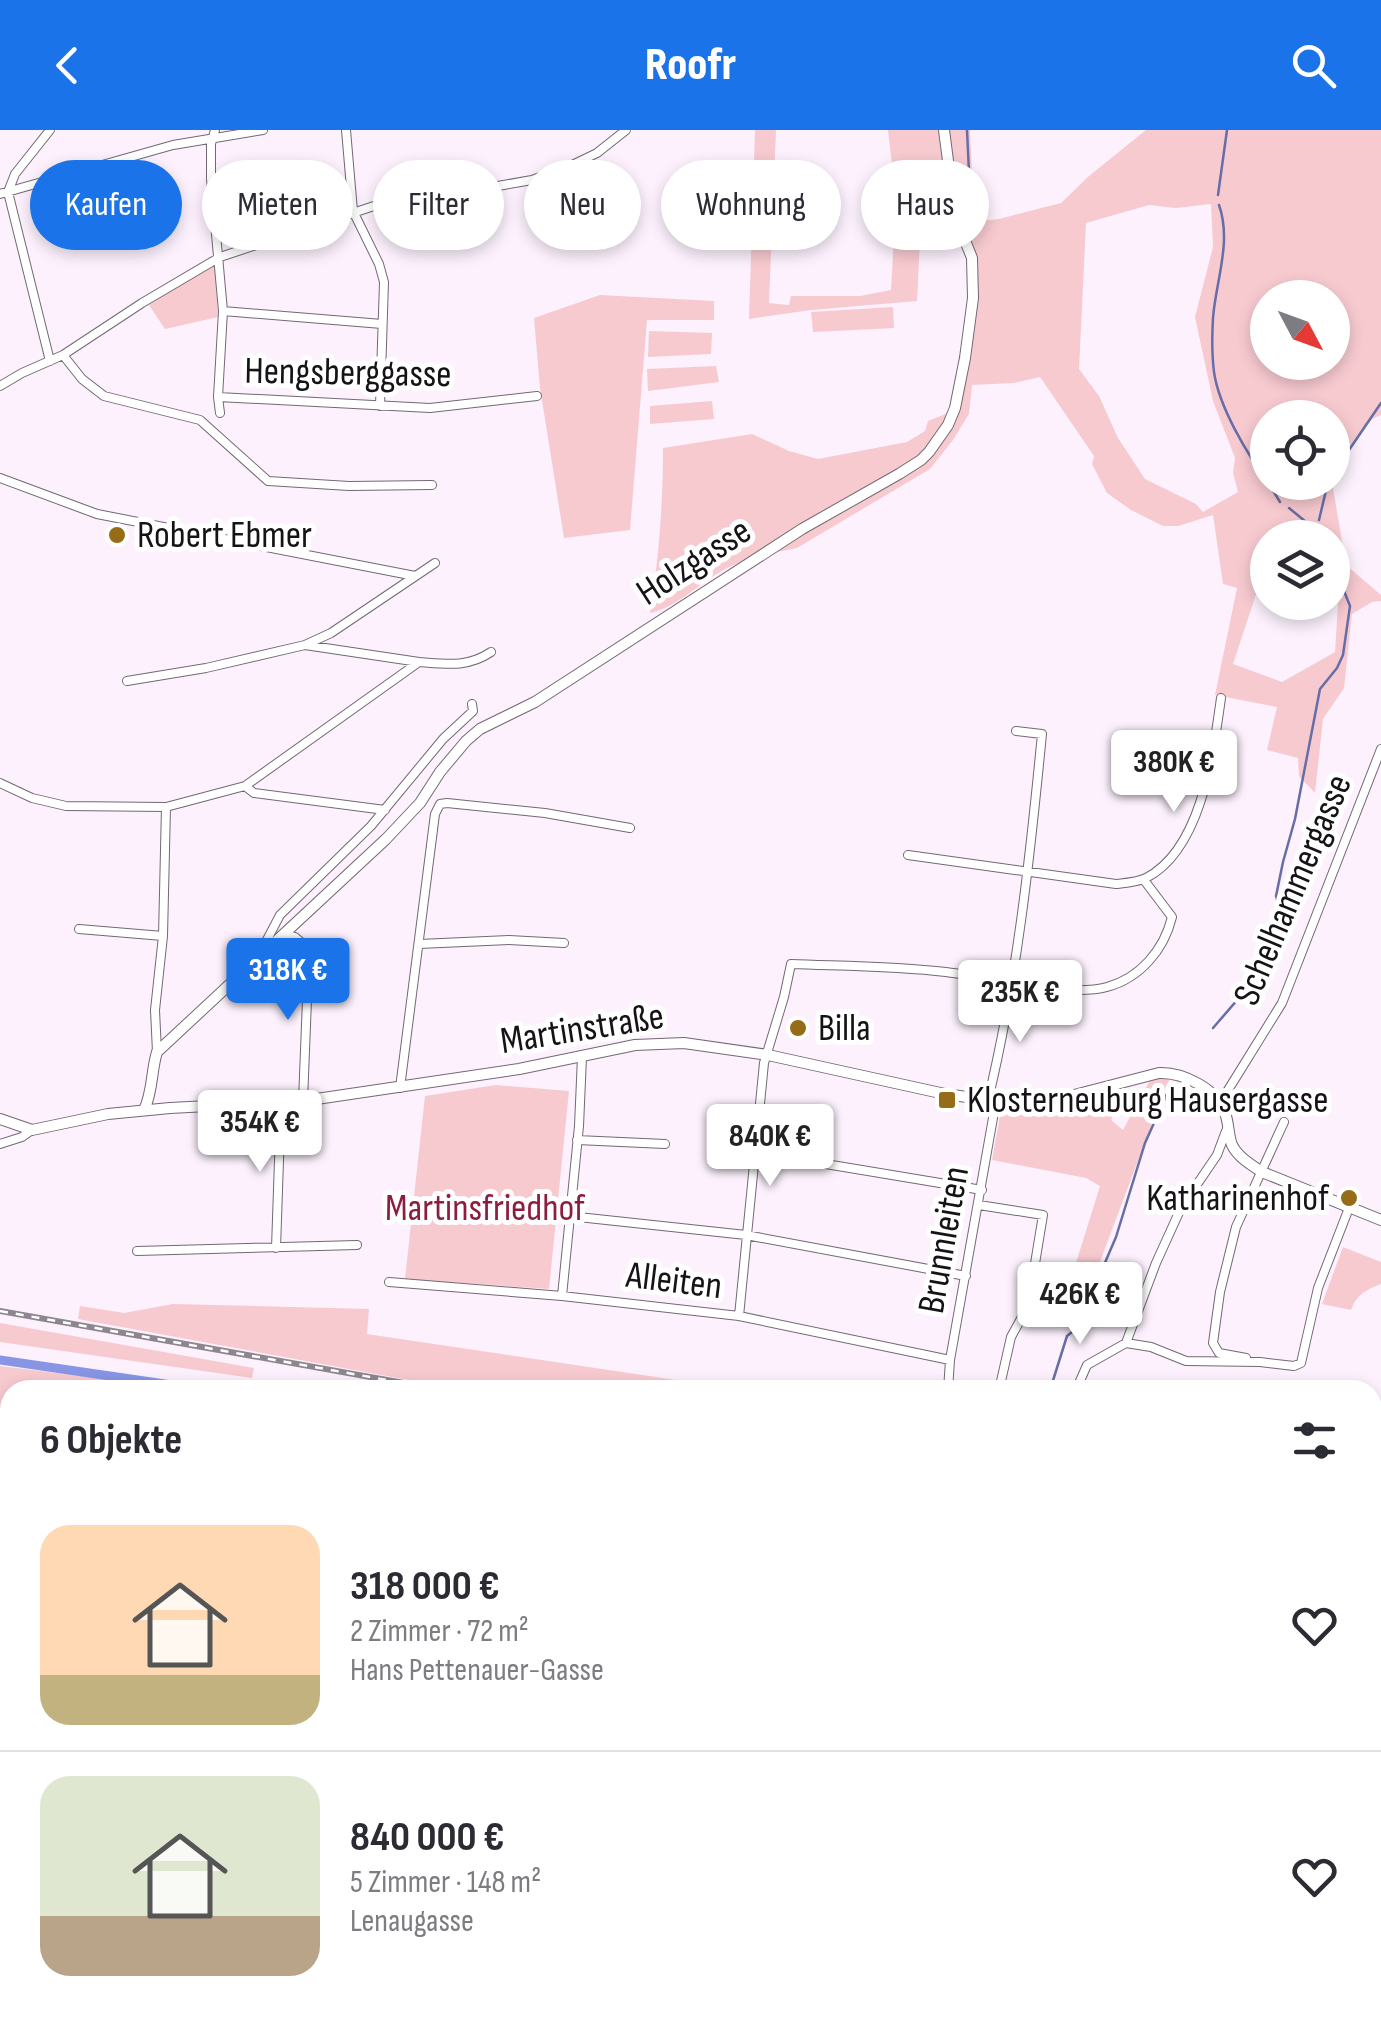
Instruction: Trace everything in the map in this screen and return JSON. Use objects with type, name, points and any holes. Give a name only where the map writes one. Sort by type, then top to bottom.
[{"type":"main road","name":"Holzgasse","points":[[157,1052],[386,839],[480,729],[535,702],[802,529],[929,452],[948,425],[954,408],[973,298],[972,258],[954,199],[944,130]]},
{"type":"main road","name":"Martinstraße","points":[[32,1130],[144,1110],[303,1102],[635,1045],[684,1043],[768,1054],[992,1101],[1051,1101],[1172,1072],[1188,1078],[1220,1102]]},
{"type":"main road","points":[[144,1110],[157,1052]]},
{"type":"main road","points":[[1220,1102],[1234,1148],[1248,1163],[1380,1218]]},
{"type":"main road","points":[[0,1119],[32,1130]]},
{"type":"street","points":[[50,130],[4,193],[50,361]]},
{"type":"street","points":[[4,193],[214,134],[263,130]]},
{"type":"street","points":[[346,130],[354,211],[384,282],[380,406]]},
{"type":"street","points":[[0,386],[62,355],[220,257],[354,211],[425,193],[532,180],[597,152],[626,130]]},
{"type":"street","points":[[214,134],[211,179],[223,312],[220,413]]},
{"type":"street","points":[[223,312],[382,324]]},
{"type":"street","points":[[62,355],[82,380],[104,396],[200,420],[268,481],[349,486],[432,484]]},
{"type":"street","name":"Hengsberggasse","points":[[218,397],[430,408],[537,396]]},
{"type":"street","points":[[0,478],[98,514],[415,576]]},
{"type":"street","points":[[127,681],[305,645],[332,633],[436,563]]},
{"type":"street","points":[[305,645],[458,666],[480,660],[491,652]]},
{"type":"street","points":[[0,783],[32,798],[66,806],[166,807],[246,786],[419,662]]},
{"type":"street","points":[[908,855],[1116,884],[1144,880],[1171,860],[1184,841],[1213,757],[1221,698]]},
{"type":"street","name":"Holzgasse","points":[[256,960],[280,915],[385,810],[443,739],[472,711],[472,704]]},
{"type":"street","name":"Brunnleiten","points":[[949,1380],[982,1190],[1028,873],[1042,734],[1016,731]]},
{"type":"street","name":"Schelhammergasse","points":[[1220,1102],[1282,1003],[1381,749]]},
{"type":"street","points":[[1146,784],[1204,789]]},
{"type":"street","points":[[246,786],[254,793],[385,810]]},
{"type":"street","points":[[400,1088],[434,814],[440,804],[545,813],[630,828]]},
{"type":"street","points":[[157,1052],[166,807]]},
{"type":"street","points":[[740,1316],[764,1064],[791,964],[910,968],[1077,991],[1107,987],[1143,969],[1161,944],[1172,917],[1144,880]]},
{"type":"street","points":[[78,929],[163,936]]},
{"type":"street","points":[[284,934],[296,937],[309,950],[303,1102]]},
{"type":"street","points":[[419,944],[509,940],[564,943]]},
{"type":"street","points":[[562,1296],[582,1056]]},
{"type":"street","points":[[276,1248],[282,1102]]},
{"type":"street","points":[[1284,1122],[1236,1227],[1220,1292],[1213,1343],[1219,1353],[1260,1362],[1294,1366],[1301,1363],[1318,1288],[1350,1208]]},
{"type":"street","points":[[1126,1343],[1181,1208],[1217,1155],[1228,1127]]},
{"type":"street","name":"Martinstraße","points":[[0,1144],[32,1130]]},
{"type":"street","points":[[577,1140],[665,1144]]},
{"type":"street","points":[[754,1152],[982,1190]]},
{"type":"street","points":[[979,1204],[1043,1215],[1028,1306],[1011,1337],[1001,1380]]},
{"type":"street","points":[[570,1216],[746,1234],[966,1276]]},
{"type":"street","points":[[137,1252],[356,1245]]},
{"type":"street","name":"Alleiten","points":[[388,1282],[740,1316],[950,1360]]},
{"type":"street","points":[[1081,1380],[1088,1365],[1126,1343],[1151,1347],[1186,1361],[1260,1362]]},
{"type":"green space","points":[[755,130],[776,130],[775,160],[754,160]]},
{"type":"green space","points":[[888,130],[970,130],[971,160],[891,160]]},
{"type":"green space","points":[[1146,130],[1381,130],[1381,415],[1372,419],[1350,446],[1350,400],[1250,400],[1250,500],[1335,500],[1338,520],[1250,520],[1250,613],[1233,664],[1282,682],[1335,652],[1337,620],[1350,620],[1350,568],[1381,595],[1381,601],[1352,614],[1344,688],[1323,719],[1315,793],[1299,776],[1298,758],[1267,750],[1277,707],[1215,695],[1237,588],[1223,584],[1213,515],[1178,526],[1163,526],[1107,493],[1092,464],[1094,456],[1040,377],[972,385],[969,414],[930,469],[797,548],[728,567],[678,601],[650,613],[660,531],[663,448],[752,434],[818,459],[907,442],[925,431],[928,421],[958,409],[979,297],[971,250],[989,250],[989,220],[1061,203]],"holes":[[[1211,204],[1213,247],[1195,317],[1213,401],[1235,458],[1233,473],[1238,492],[1203,512],[1196,504],[1145,479],[1118,438],[1099,396],[1079,369],[1086,223],[1149,205],[1176,208]]]},
{"type":"green space","points":[[751,250],[771,250],[769,303],[789,305],[791,296],[860,296],[891,290],[893,250],[920,250],[917,301],[749,319]]},
{"type":"green space","points":[[215,263],[218,317],[165,329],[149,305]]},
{"type":"green space","points":[[600,295],[714,301],[714,320],[647,320],[630,530],[564,538],[540,388],[534,318]]},
{"type":"green space","points":[[893,307],[894,328],[813,332],[811,312]]},
{"type":"green space","points":[[649,331],[712,333],[711,354],[648,357]]},
{"type":"green space","points":[[716,366],[719,382],[648,391],[647,369]]},
{"type":"green space","points":[[712,401],[714,419],[650,424],[650,406]]},
{"type":"green space","points":[[1171,1077],[1092,1283],[1070,1282],[1100,1186],[1086,1178],[992,1160],[1001,1110],[1044,1110],[1126,1093],[1111,1120],[1123,1130],[1149,1082]]},
{"type":"green space","name":"Martinsfriedhof","points":[[496,1085],[569,1091],[549,1289],[405,1279],[425,1096]]},
{"type":"green space","points":[[1343,1247],[1381,1262],[1381,1284],[1363,1293],[1351,1310],[1322,1304]]},
{"type":"green space","points":[[173,1304],[369,1309],[367,1334],[676,1380],[409,1380],[78,1319],[80,1306],[124,1313]]},
{"type":"green space","points":[[0,1323],[254,1368],[252,1378],[0,1342]]},
{"type":"green space","points":[[0,1366],[116,1380],[0,1380]]},
{"type":"waterway","points":[[967,130],[968,160]]},
{"type":"waterway","points":[[1218,195],[1227,130]]},
{"type":"waterway","points":[[1219,205],[1224,247],[1213,318],[1214,372],[1222,400],[1250,456]]},
{"type":"waterway","points":[[1350,449],[1381,403]]},
{"type":"waterway","points":[[1319,520],[1324,500]]},
{"type":"waterway","points":[[1289,508],[1304,520]]},
{"type":"waterway","points":[[1213,1028],[1283,947],[1284,924],[1276,896],[1320,689],[1343,655],[1348,620]]},
{"type":"waterway","points":[[1053,1380],[1067,1336],[1076,1329],[1076,1304],[1098,1279],[1116,1237],[1145,1143],[1167,1094]]},
{"type":"waterway","points":[[0,1360],[137,1380]]},
{"type":"railway","points":[[0,1311],[387,1380]]},
{"type":"place","name":"Robert Ebmer","points":[[117,535]]},
{"type":"place","name":"Billa","points":[[798,1028]]},
{"type":"place","name":"Klosterneuburg Hausergasse","points":[[947,1100]]},
{"type":"place","name":"Katharinenhof","points":[[1349,1198]]}]
